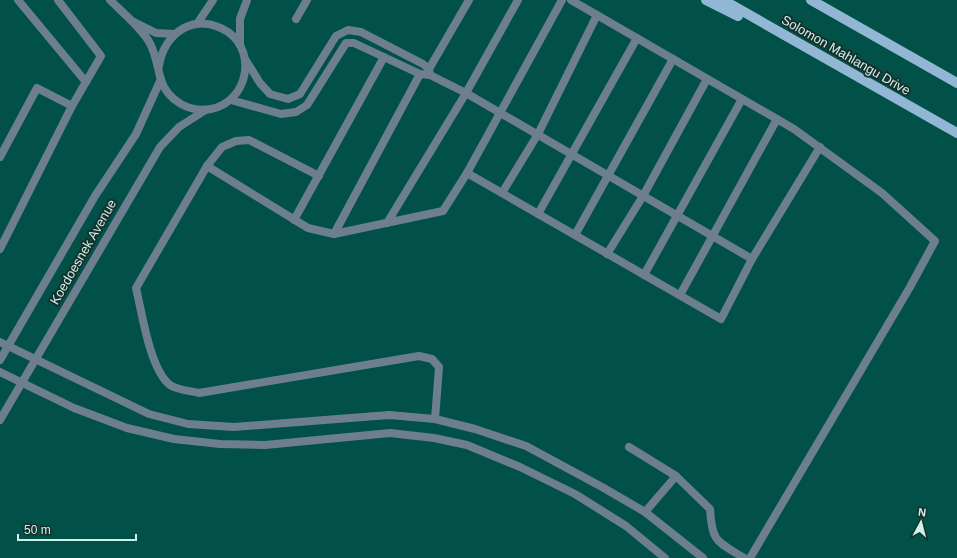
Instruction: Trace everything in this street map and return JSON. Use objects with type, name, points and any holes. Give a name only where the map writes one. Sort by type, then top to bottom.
[{"type":"main road","points":[[706,0],[830,61]]},
{"type":"main road","name":"Solomon Mahlangu Drive","points":[[723,0],[957,133]]},
{"type":"main road","points":[[811,0],[957,83]]},
{"type":"street","points":[[18,0],[86,82]]},
{"type":"street","points":[[0,249],[72,106],[101,56],[58,0]]},
{"type":"street","points":[[110,0],[148,41],[159,66]]},
{"type":"street","points":[[197,24],[213,0]]},
{"type":"street","name":"Koedoesnek Avenue","points":[[240,45],[240,19],[247,0]]},
{"type":"street","points":[[296,19],[307,0]]},
{"type":"street","points":[[430,72],[469,0]]},
{"type":"street","points":[[387,223],[466,93],[518,0]]},
{"type":"street","points":[[207,166],[308,228],[334,234],[443,211],[468,174],[562,0]]},
{"type":"street","points":[[571,0],[777,119],[820,147],[882,193],[935,241],[910,287],[750,558]]},
{"type":"street","points":[[502,193],[538,134],[597,15]]},
{"type":"street","points":[[128,18],[156,33],[174,34]]},
{"type":"street","name":"Koedoesnek Avenue","points":[[197,24],[210,24],[222,28],[232,35],[240,45],[245,59],[245,74],[241,88],[231,100],[218,108],[204,111],[190,109],[177,102],[167,92],[161,80],[159,66],[163,49],[174,34],[185,27],[197,24]]},
{"type":"street","points":[[245,59],[260,83],[270,94],[288,99],[300,94],[336,36],[348,30],[361,32],[423,64],[430,72],[752,259]]},
{"type":"street","points":[[538,214],[637,38]]},
{"type":"street","points":[[231,100],[281,114],[296,112],[307,105],[346,44],[354,43],[420,74],[430,72]]},
{"type":"street","points":[[294,220],[384,57]]},
{"type":"street","points":[[575,235],[673,59]]},
{"type":"street","points":[[334,234],[420,74]]},
{"type":"street","points":[[607,254],[643,196],[707,79]]},
{"type":"street","name":"Koedoesnek Avenue","points":[[0,360],[95,196],[136,134],[161,80]]},
{"type":"street","points":[[0,157],[37,88],[72,106]]},
{"type":"street","points":[[644,275],[742,99]]},
{"type":"street","name":"Koedoesnek Avenue","points":[[0,420],[160,147],[179,127],[204,111]]},
{"type":"street","points":[[680,296],[777,119]]},
{"type":"street","points":[[319,176],[249,140],[236,141],[222,147],[207,166],[136,288],[154,364],[161,377],[171,386],[199,393],[419,356],[432,359],[439,367],[435,419]]},
{"type":"street","points":[[468,174],[721,319],[752,259],[820,147]]},
{"type":"street","points":[[0,342],[149,414],[188,424],[234,427],[389,414],[435,419],[475,429],[526,446],[645,512],[703,558]]},
{"type":"street","points":[[0,372],[74,408],[127,428],[174,439],[220,444],[265,445],[390,433],[434,438],[468,445],[520,467],[575,494],[626,526],[665,558]]},
{"type":"street","points":[[629,447],[676,476],[710,509],[711,531],[720,543],[744,558]]},
{"type":"street","points":[[645,512],[676,476]]}]
